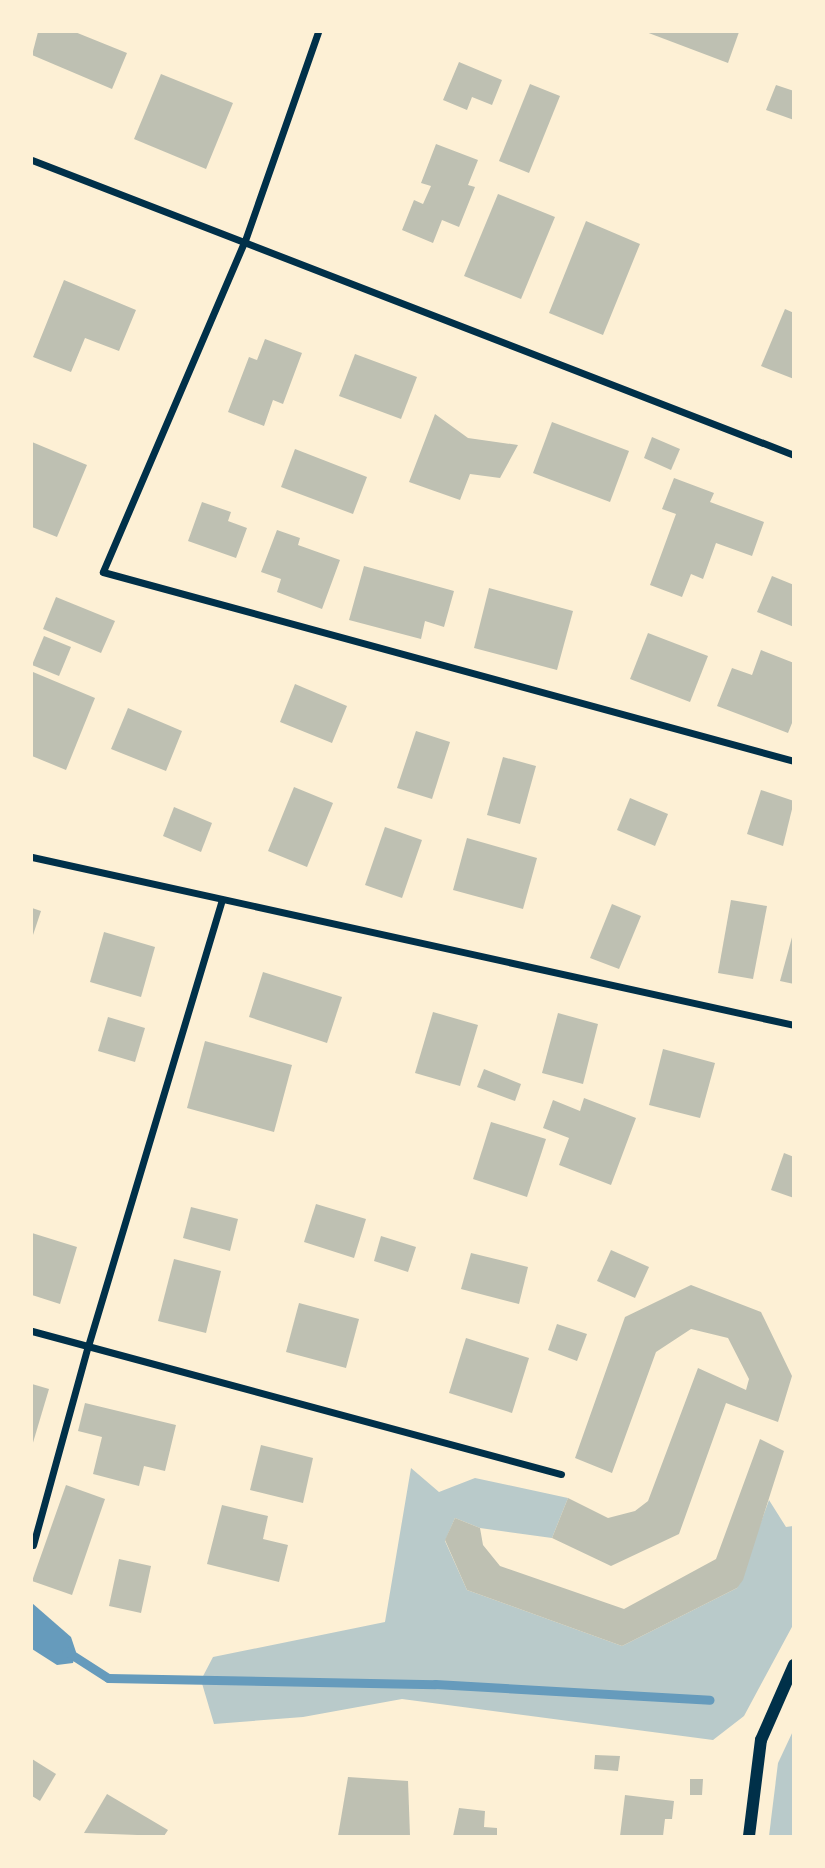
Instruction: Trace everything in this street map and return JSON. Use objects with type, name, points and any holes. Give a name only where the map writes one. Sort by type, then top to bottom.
[{"type":"street","points":[[318,32],[245,240],[103,572],[793,761]]},
{"type":"street","points":[[32,160],[245,240],[793,455]]},
{"type":"street","points":[[32,857],[793,1025]]},
{"type":"street","points":[[33,1545],[88,1346],[222,900]]},
{"type":"street","points":[[32,1331],[561,1474]]},
{"type":"street","points":[[748,1836],[761,1740],[793,1665]]},
{"type":"shaded area","points":[[411,1468],[439,1492],[475,1478],[568,1498],[552,1538],[480,1528],[455,1518],[445,1541],[467,1590],[622,1646],[737,1588],[769,1500],[786,1527],[793,1526],[793,1625],[744,1716],[713,1740],[402,1699],[303,1717],[214,1724],[201,1680],[213,1657],[385,1622]]},
{"type":"shaded area","points":[[793,1731],[793,1836],[769,1836],[778,1763]]},
{"type":"water","points":[[32,1603],[71,1637],[76,1652],[73,1663],[57,1665],[32,1649]]},
{"type":"building","points":[[38,32],[75,32],[127,53],[112,89],[32,55]]},
{"type":"building","points":[[646,32],[739,32],[728,63]]},
{"type":"building","points":[[459,62],[502,80],[492,105],[472,97],[467,110],[443,100]]},
{"type":"building","points":[[161,74],[233,103],[206,169],[134,139]]},
{"type":"building","points":[[530,84],[560,96],[529,173],[499,161]]},
{"type":"building","points":[[776,85],[794,91],[794,120],[766,110]]},
{"type":"building","points":[[436,144],[478,160],[468,185],[475,187],[459,227],[442,220],[433,243],[402,230],[414,200],[423,204],[431,186],[421,183]]},
{"type":"building","points":[[498,194],[555,217],[521,299],[464,276]]},
{"type":"building","points":[[586,221],[640,244],[603,335],[549,313]]},
{"type":"building","points":[[64,280],[136,310],[119,351],[85,338],[71,372],[33,357]]},
{"type":"building","points":[[785,309],[794,313],[794,379],[761,366]]},
{"type":"building","points":[[265,339],[302,353],[283,404],[273,400],[264,426],[228,412],[249,357],[257,360]]},
{"type":"building","points":[[355,354],[417,377],[401,419],[339,396]]},
{"type":"building","points":[[435,414],[468,438],[518,445],[500,478],[470,474],[460,500],[409,482]]},
{"type":"building","points":[[552,422],[629,451],[610,502],[533,473]]},
{"type":"building","points":[[652,437],[680,449],[671,470],[644,458]]},
{"type":"building","points":[[32,442],[87,465],[57,537],[32,527]]},
{"type":"building","points":[[295,449],[367,477],[353,514],[281,487]]},
{"type":"building","points":[[674,478],[714,493],[710,502],[764,522],[752,556],[716,543],[703,579],[691,574],[682,597],[650,585],[676,514],[662,509]]},
{"type":"building","points":[[202,502],[231,512],[228,521],[247,528],[236,558],[188,541]]},
{"type":"building","points":[[277,530],[300,538],[298,545],[340,560],[322,609],[277,592],[281,579],[261,572]]},
{"type":"building","points":[[364,566],[454,591],[444,627],[425,621],[421,639],[349,620]]},
{"type":"building","points":[[772,576],[794,585],[794,627],[757,612]]},
{"type":"building","points":[[489,588],[573,611],[557,670],[474,648]]},
{"type":"building","points":[[56,597],[115,621],[101,653],[43,629]]},
{"type":"building","points":[[648,633],[708,656],[690,702],[630,679]]},
{"type":"building","points":[[44,636],[71,647],[59,676],[32,665]]},
{"type":"building","points":[[761,650],[794,663],[794,718],[788,733],[717,706],[732,668],[752,675]]},
{"type":"building","points":[[33,672],[95,698],[66,770],[32,756]]},
{"type":"building","points":[[295,684],[347,706],[332,743],[280,722]]},
{"type":"building","points":[[128,708],[182,731],[166,771],[111,749]]},
{"type":"building","points":[[416,731],[450,742],[432,799],[397,788]]},
{"type":"building","points":[[503,757],[536,766],[520,824],[487,815]]},
{"type":"building","points":[[294,787],[333,803],[307,867],[268,851]]},
{"type":"building","points":[[761,790],[794,801],[783,846],[747,834]]},
{"type":"building","points":[[630,798],[668,814],[655,846],[617,830]]},
{"type":"building","points":[[174,807],[212,823],[201,852],[163,836]]},
{"type":"building","points":[[385,827],[422,840],[402,898],[365,885]]},
{"type":"building","points":[[467,838],[537,858],[523,909],[453,890]]},
{"type":"building","points":[[731,900],[767,906],[753,979],[718,973]]},
{"type":"building","points":[[612,904],[641,916],[619,969],[590,958]]},
{"type":"building","points":[[32,908],[41,911],[32,938]]},
{"type":"building","points":[[794,930],[794,984],[780,981]]},
{"type":"building","points":[[104,932],[155,947],[141,997],[90,982]]},
{"type":"building","points":[[263,972],[342,997],[327,1043],[249,1017]]},
{"type":"building","points":[[433,1012],[478,1025],[460,1086],[415,1073]]},
{"type":"building","points":[[558,1013],[598,1024],[583,1084],[542,1073]]},
{"type":"building","points":[[108,1017],[145,1028],[135,1062],[98,1051]]},
{"type":"building","points":[[205,1041],[292,1065],[274,1132],[187,1108]]},
{"type":"building","points":[[663,1049],[715,1063],[700,1118],[649,1105]]},
{"type":"building","points":[[484,1069],[521,1084],[515,1101],[477,1087]]},
{"type":"building","points":[[584,1098],[636,1118],[611,1185],[559,1165],[569,1138],[543,1128],[553,1100],[580,1111]]},
{"type":"building","points":[[491,1122],[546,1139],[527,1197],[473,1179]]},
{"type":"building","points":[[784,1153],[794,1157],[794,1198],[771,1190]]},
{"type":"building","points":[[316,1204],[366,1219],[354,1258],[304,1242]]},
{"type":"building","points":[[191,1207],[238,1219],[230,1251],[183,1238]]},
{"type":"building","points":[[32,1233],[77,1247],[60,1304],[32,1295]]},
{"type":"building","points":[[381,1236],[416,1247],[408,1272],[374,1261]]},
{"type":"building","points":[[611,1250],[649,1267],[635,1298],[597,1281]]},
{"type":"building","points":[[471,1253],[528,1267],[519,1304],[461,1289]]},
{"type":"building","points":[[174,1259],[221,1271],[206,1333],[158,1321]]},
{"type":"building","points":[[691,1285],[761,1312],[792,1376],[778,1422],[726,1403],[679,1534],[611,1566],[552,1538],[568,1498],[608,1518],[635,1511],[648,1501],[698,1368],[746,1390],[749,1379],[728,1338],[691,1329],[656,1352],[612,1473],[575,1458],[625,1317]]},
{"type":"building","points":[[299,1303],[359,1319],[346,1368],[286,1352]]},
{"type":"building","points":[[557,1324],[587,1334],[577,1361],[548,1350]]},
{"type":"building","points":[[466,1338],[529,1358],[512,1413],[449,1393]]},
{"type":"building","points":[[32,1384],[49,1389],[32,1446]]},
{"type":"building","points":[[85,1403],[176,1425],[165,1471],[144,1466],[139,1486],[93,1474],[102,1437],[78,1431]]},
{"type":"building","points":[[760,1439],[784,1451],[743,1580],[737,1588],[622,1646],[467,1590],[445,1540],[455,1518],[480,1528],[483,1545],[500,1566],[624,1609],[716,1559]]},
{"type":"building","points":[[261,1445],[313,1458],[303,1503],[250,1490]]},
{"type":"building","points":[[66,1485],[105,1499],[72,1595],[32,1581]]},
{"type":"building","points":[[222,1505],[268,1516],[263,1539],[288,1545],[279,1582],[207,1564]]},
{"type":"building","points":[[119,1559],[151,1566],[141,1613],[109,1606]]},
{"type":"building","points":[[595,1755],[620,1756],[618,1771],[594,1769]]},
{"type":"building","points":[[32,1759],[56,1774],[40,1801],[32,1796]]},
{"type":"building","points":[[348,1777],[408,1781],[410,1836],[338,1836]]},
{"type":"building","points":[[690,1779],[703,1779],[702,1795],[690,1795]]},
{"type":"building","points":[[107,1794],[168,1830],[164,1836],[84,1833]]},
{"type":"building","points":[[625,1795],[674,1801],[672,1819],[665,1819],[663,1836],[620,1836]]},
{"type":"building","points":[[459,1808],[485,1811],[484,1827],[497,1828],[497,1836],[453,1836]]},
{"type":"waterway","points":[[66,1651],[108,1678],[435,1684],[710,1700]]}]
